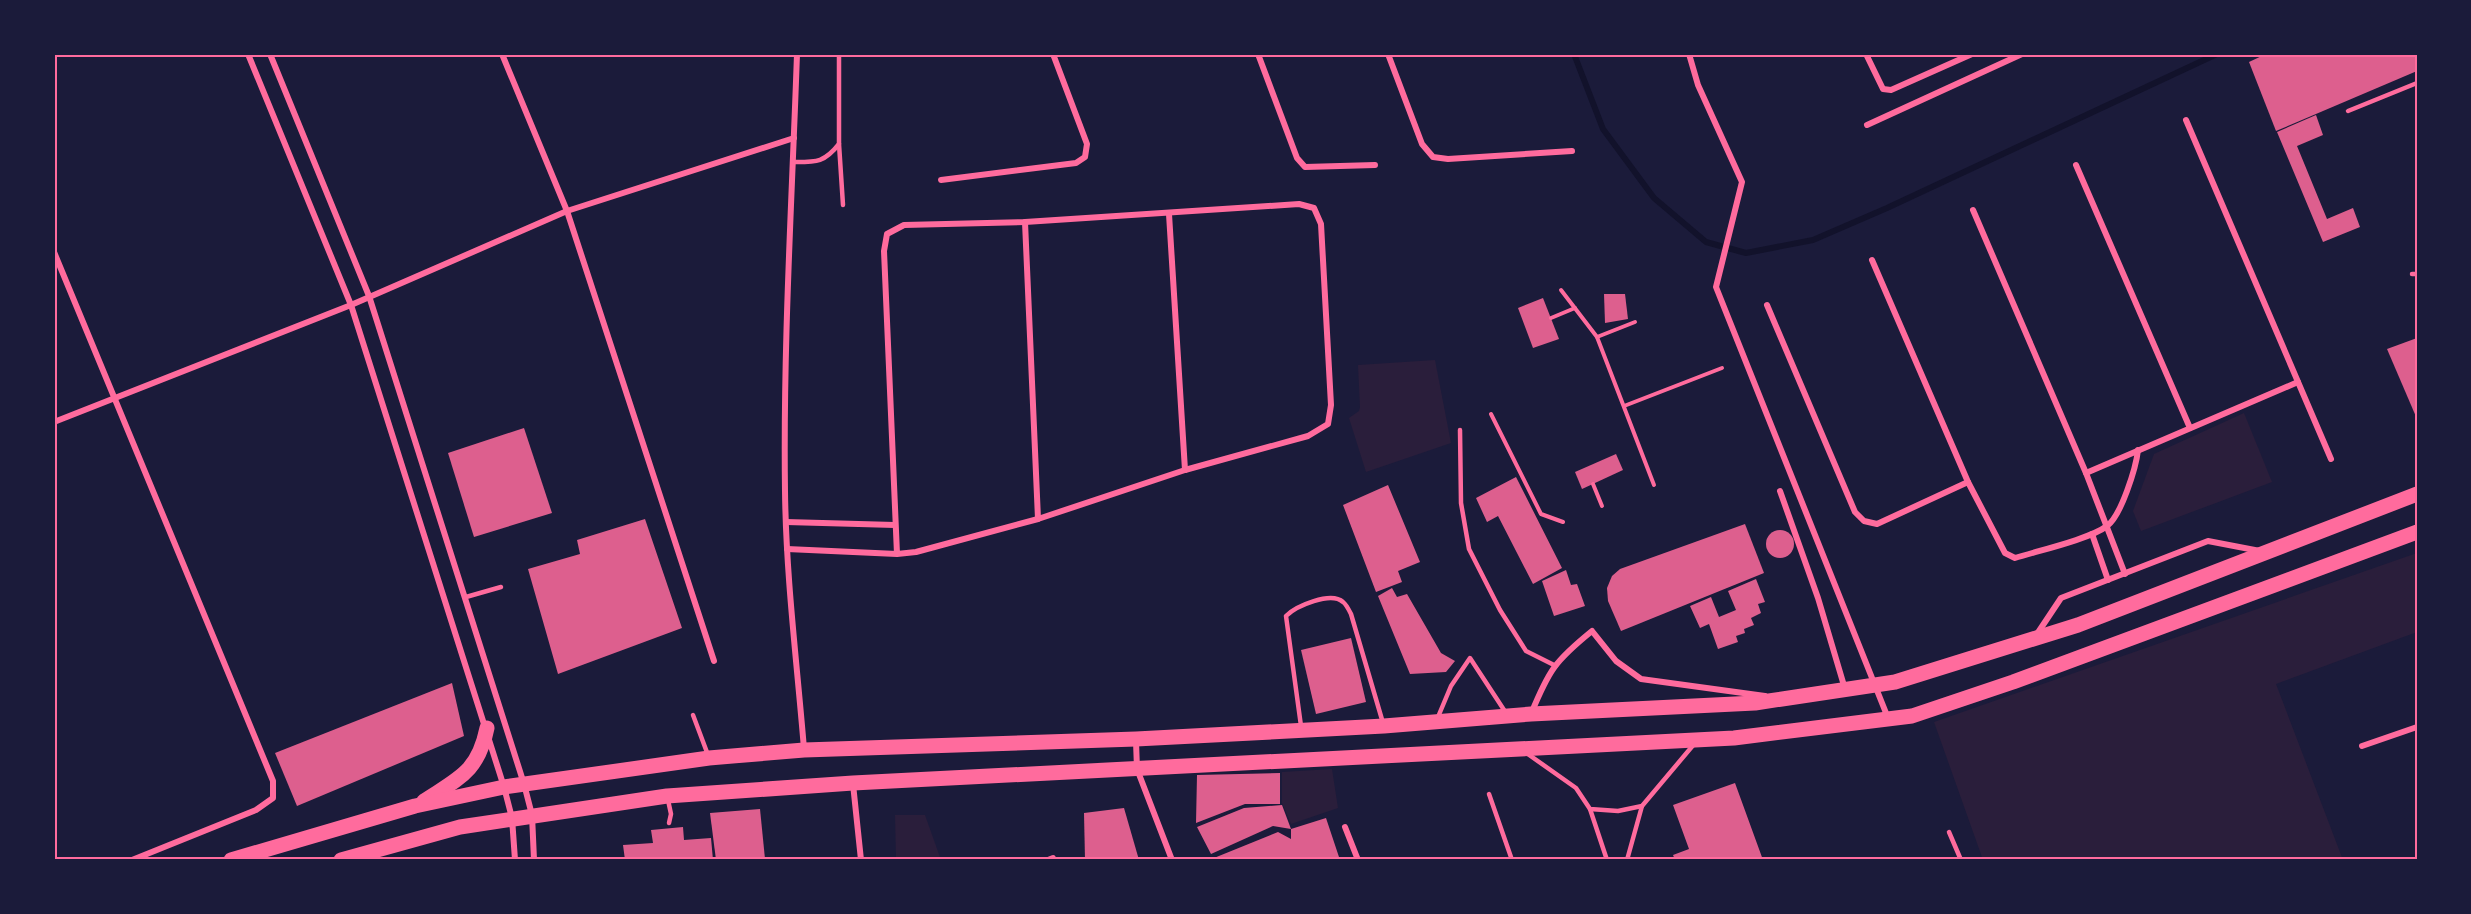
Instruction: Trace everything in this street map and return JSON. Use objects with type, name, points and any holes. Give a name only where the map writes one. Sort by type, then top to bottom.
[{"type":"main road","points":[[231,860],[415,806],[504,787],[709,758],[804,750],[1136,739],[1384,726],[1531,714],[1755,704],[1894,682],[2078,625],[2417,494]]},
{"type":"main road","points":[[341,860],[459,827],[667,796],[853,783],[1734,738],[1912,716],[2013,682],[2417,532]]},
{"type":"main road","points":[[415,806],[465,775],[483,746],[487,728]]},
{"type":"street","points":[[248,54],[351,304],[487,728],[512,818],[515,860]]},
{"type":"street","points":[[270,54],[369,296],[524,784],[532,815],[534,860]]},
{"type":"street","points":[[502,54],[567,211],[714,661]]},
{"type":"street","points":[[797,54],[787,316],[786,522],[804,750]]},
{"type":"street","points":[[941,180],[1076,163],[1084,157],[1088,144],[1053,54]]},
{"type":"street","points":[[1258,54],[1297,158],[1305,166],[1375,165]]},
{"type":"street","points":[[1388,54],[1422,144],[1433,157],[1448,159],[1572,151]]},
{"type":"street","points":[[1689,54],[1698,85],[1742,182],[1716,286],[1888,718]]},
{"type":"street","points":[[1866,54],[1883,89],[1891,90],[1972,54]]},
{"type":"street","points":[[1867,125],[2022,54]]},
{"type":"street","points":[[2186,120],[2331,459]]},
{"type":"street","points":[[54,422],[351,304],[567,211],[794,138]]},
{"type":"street","points":[[2076,165],[2190,428]]},
{"type":"street","points":[[787,549],[897,554],[916,552],[1038,519],[1185,470],[1308,436],[1328,424],[1331,405],[1321,224],[1314,208],[1299,204],[1025,222],[904,225],[887,234],[884,251],[897,554]]},
{"type":"street","points":[[1973,210],[2108,526],[2124,574]]},
{"type":"street","points":[[1169,214],[1185,470]]},
{"type":"street","points":[[1025,222],[1038,519]]},
{"type":"street","points":[[54,252],[273,782],[273,798],[256,810],[132,860]]},
{"type":"street","points":[[1872,260],[1968,482],[2005,553],[2015,558],[2092,534],[2108,526],[2117,514],[2136,462],[2138,450]]},
{"type":"street","points":[[1767,305],[1856,512],[1864,521],[1877,524],[1968,482]]},
{"type":"street","points":[[2086,473],[2298,382]]},
{"type":"street","points":[[1780,491],[1840,665],[1845,690]]},
{"type":"street","points":[[786,522],[895,525]]},
{"type":"street","points":[[2092,534],[2108,580]]},
{"type":"street","points":[[2033,639],[2061,598],[2208,541],[2266,552]]},
{"type":"street","points":[[1531,714],[1554,665],[1592,631],[1616,661],[1641,679],[1787,698]]},
{"type":"street","points":[[2362,746],[2417,727]]},
{"type":"street","points":[[1136,739],[1137,769],[1172,860]]},
{"type":"street","points":[[853,783],[861,860]]},
{"type":"street","points":[[1346,827],[1358,860]]},
{"type":"lane","points":[[839,54],[839,144],[843,205]]},
{"type":"lane","points":[[2348,111],[2417,83]]},
{"type":"lane","points":[[793,162],[816,162],[829,156],[839,144]]},
{"type":"lane","points":[[1460,430],[1461,503],[1469,549],[1500,610],[1526,651],[1554,665]]},
{"type":"lane","points":[[466,597],[501,587]]},
{"type":"lane","points":[[1302,729],[1286,616],[1294,608],[1331,597],[1343,601],[1351,614],[1384,726]]},
{"type":"lane","points":[[1437,721],[1448,692],[1470,658],[1509,717]]},
{"type":"lane","points":[[693,715],[709,758]]},
{"type":"lane","points":[[1627,860],[1642,806],[1698,740]]},
{"type":"lane","points":[[1520,749],[1576,788],[1590,809],[1607,860]]},
{"type":"lane","points":[[1489,794],[1512,860]]},
{"type":"lane","points":[[667,796],[671,814],[669,824]]},
{"type":"lane","points":[[1590,809],[1618,811],[1642,806]]},
{"type":"lane","points":[[1949,832],[1961,860]]},
{"type":"path","points":[[1562,290],[1597,337],[1654,485]]},
{"type":"path","points":[[1551,318],[1575,308]]},
{"type":"path","points":[[1597,337],[1635,322]]},
{"type":"path","points":[[1624,406],[1722,368]]},
{"type":"path","points":[[1491,414],[1541,514],[1563,522]]},
{"type":"path","points":[[1593,484],[1602,506]]},
{"type":"shaded area","points":[[1435,360],[1451,443],[1366,472],[1349,418],[1359,411],[1360,407],[1358,365]]},
{"type":"shaded area","points":[[2244,413],[2272,482],[2141,531],[2133,511],[2154,454]]},
{"type":"shaded area","points":[[2417,553],[2417,632],[2276,684],[2343,860],[1983,860],[1934,722]]},
{"type":"shaded area","points":[[1332,769],[1338,808],[1291,824],[1282,803],[1282,772]]},
{"type":"shaded area","points":[[895,815],[925,815],[941,860],[896,860]]},
{"type":"building","points":[[2266,54],[2417,54],[2417,71],[2276,131],[2249,62]]},
{"type":"building","points":[[2316,115],[2323,135],[2297,146],[2327,219],[2353,208],[2360,227],[2323,242],[2277,132]]},
{"type":"building","points":[[1604,294],[1625,294],[1628,319],[1605,323]]},
{"type":"building","points":[[1543,298],[1559,339],[1533,348],[1518,308]]},
{"type":"building","points":[[2417,338],[2417,419],[2387,349]]},
{"type":"building","points":[[524,428],[552,513],[474,537],[448,453]]},
{"type":"building","points":[[1616,454],[1623,470],[1582,489],[1575,472]]},
{"type":"building","points":[[1516,477],[1562,568],[1533,584],[1498,516],[1487,522],[1476,498]]},
{"type":"building","points":[[1388,485],[1420,562],[1398,571],[1402,582],[1376,592],[1343,505]]},
{"type":"building","points":[[645,519],[682,628],[558,674],[528,569],[580,554],[577,540]]},
{"type":"building","points":[[1745,524],[1764,573],[1621,631],[1608,601],[1607,588],[1612,576],[1620,569]]},
{"type":"building","points":[[1780,530],[1790,534],[1794,544],[1790,554],[1780,558],[1770,554],[1766,544],[1770,534]]},
{"type":"building","points":[[1566,570],[1571,585],[1577,584],[1585,606],[1554,616],[1542,581]]},
{"type":"building","points":[[1756,579],[1765,602],[1758,604],[1761,613],[1751,618],[1754,625],[1744,629],[1745,633],[1736,636],[1738,642],[1718,649],[1709,624],[1700,628],[1690,606],[1711,597],[1719,617],[1736,610],[1728,591]]},
{"type":"building","points":[[1392,588],[1397,597],[1407,594],[1441,653],[1455,661],[1446,672],[1410,674],[1378,596]]},
{"type":"building","points":[[1351,638],[1366,702],[1316,714],[1301,650]]},
{"type":"building","points":[[452,683],[464,736],[297,806],[275,753]]},
{"type":"building","points":[[1280,773],[1280,804],[1245,804],[1196,823],[1197,775]]},
{"type":"building","points":[[1735,783],[1763,860],[1675,860],[1673,855],[1689,849],[1673,805]]},
{"type":"building","points":[[1282,805],[1291,829],[1273,826],[1211,854],[1197,827],[1244,808]]},
{"type":"building","points":[[1124,808],[1139,860],[1085,860],[1084,813]]},
{"type":"building","points":[[760,809],[765,859],[716,860],[710,813]]},
{"type":"building","points":[[1326,818],[1340,860],[1209,860],[1278,832],[1291,839],[1291,829]]},
{"type":"building","points":[[683,827],[684,840],[711,838],[713,860],[625,860],[623,845],[653,843],[651,830]]},
{"type":"waterway","points":[[1574,54],[1603,129],[1654,198],[1706,242],[1746,253],[1813,240],[1887,208],[2217,54]]}]
